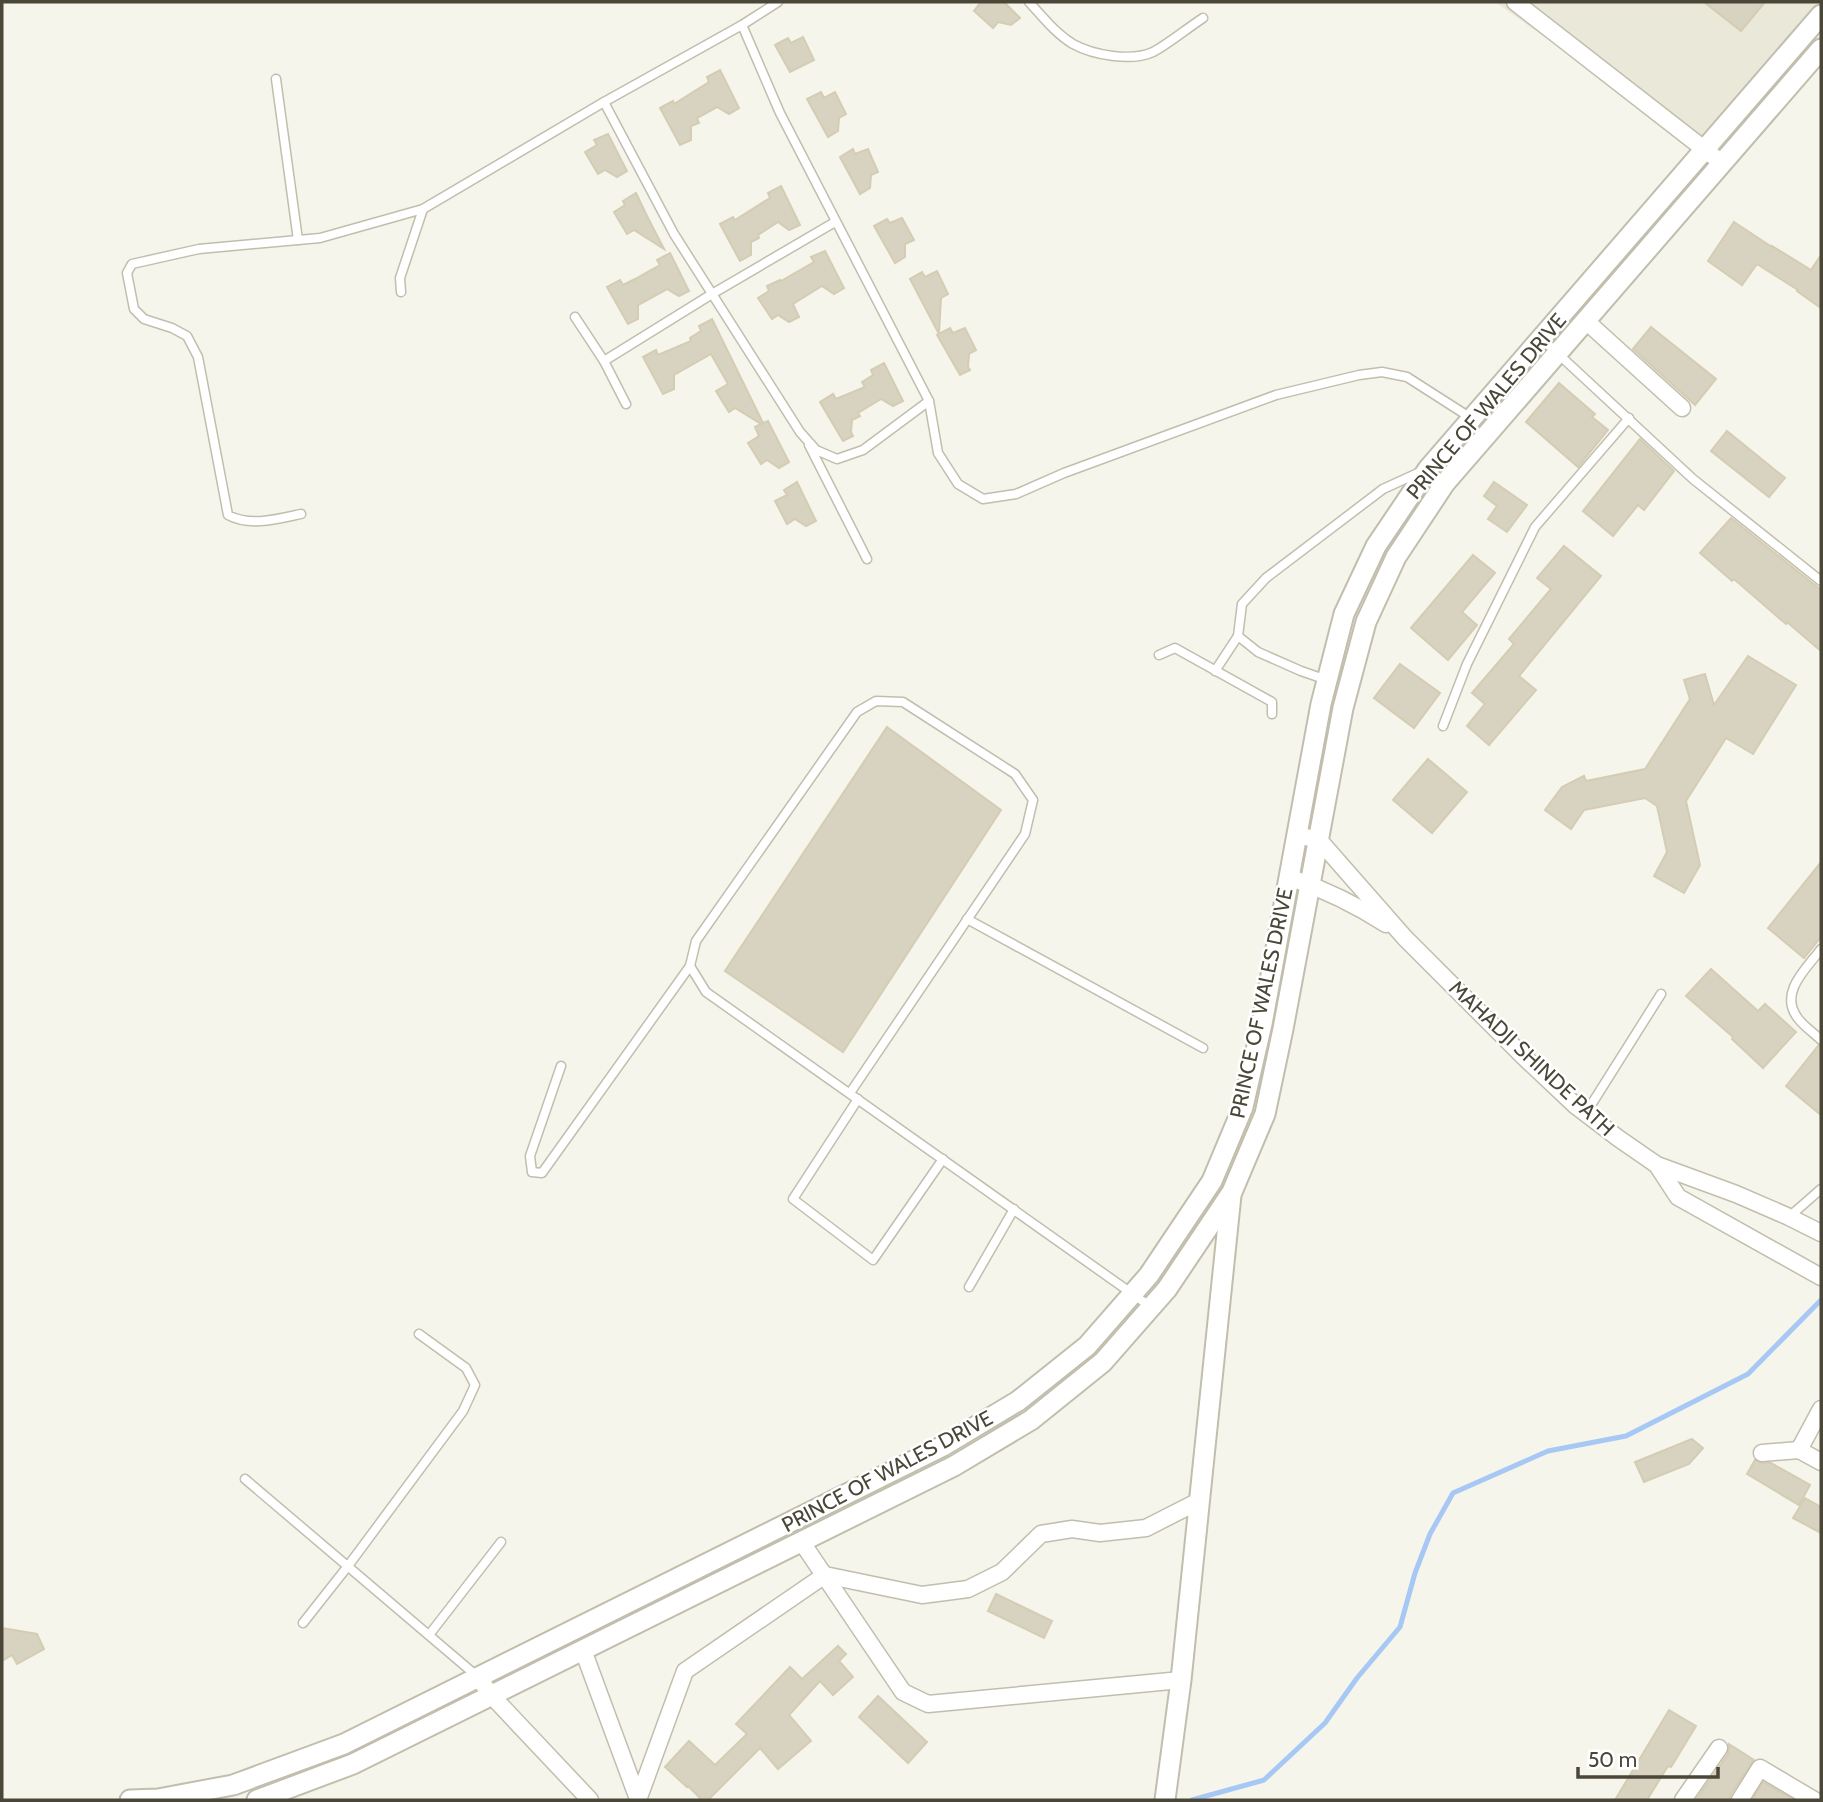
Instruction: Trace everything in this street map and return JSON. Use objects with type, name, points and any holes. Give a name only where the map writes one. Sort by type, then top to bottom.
[{"type":"street","points":[[1515,2],[1722,163]]},
{"type":"street","name":"PRINCE OF WALES DRIVE","points":[[130,1800],[158,1799],[233,1785],[344,1744],[943,1446],[1018,1401],[1087,1346],[1149,1275],[1212,1181],[1243,1107],[1262,1024],[1321,704],[1345,614],[1376,546],[1427,469],[1821,15]]},
{"type":"street","name":"PRINCE OF WALES DRIVE","points":[[257,1800],[282,1796],[353,1765],[954,1466],[1031,1420],[1103,1362],[1167,1289],[1232,1192],[1265,1114],[1343,708],[1366,622],[1396,557],[1445,483],[1821,49]]},
{"type":"street","points":[[1586,321],[1682,408]]},
{"type":"street","points":[[1297,835],[1319,840]]},
{"type":"street","name":"MAHADJI SHINDE PATH","points":[[1319,840],[1405,937],[1524,1057],[1586,1114],[1657,1165],[1735,1194],[1821,1233]]},
{"type":"street","name":"MAHADJI SHINDE PATH","points":[[1289,877],[1363,909],[1405,937]]},
{"type":"street","points":[[1657,1165],[1678,1197],[1821,1277]]},
{"type":"street","points":[[1165,1800],[1181,1680],[1232,1192],[1212,1181]]},
{"type":"street","points":[[1799,1450],[1821,1409]]},
{"type":"street","points":[[1762,1453],[1799,1450],[1821,1462]]},
{"type":"street","points":[[638,1800],[685,1671],[825,1575],[922,1595],[968,1588],[1002,1572],[1041,1534],[1072,1530],[1100,1533],[1146,1528],[1199,1501]]},
{"type":"street","points":[[802,1541],[903,1692],[928,1704],[1181,1680]]},
{"type":"street","points":[[583,1650],[638,1800]]},
{"type":"street","points":[[478,1677],[491,1695],[590,1800]]},
{"type":"street","points":[[1683,1800],[1719,1748]]},
{"type":"street","points":[[1740,1800],[1760,1768],[1814,1800]]},
{"type":"street","points":[[274,1770],[282,1796]]},
{"type":"lane","points":[[301,514],[264,521],[238,521],[228,515],[198,357],[187,336],[144,319],[134,309],[127,272],[132,264],[199,250],[320,238],[423,209],[604,102],[742,26],[778,2]]},
{"type":"lane","points":[[1029,2],[1072,44],[1101,54],[1128,57],[1152,52],[1203,18]]},
{"type":"lane","points":[[742,26],[780,113],[929,401],[938,453],[958,484],[983,499],[1016,494],[1064,473],[1276,395],[1359,375],[1382,372],[1407,377],[1472,418],[1488,433]]},
{"type":"lane","points":[[276,79],[298,240]]},
{"type":"lane","points":[[604,102],[674,234],[804,436],[867,559]]},
{"type":"lane","points":[[401,292],[400,278],[423,209]]},
{"type":"lane","points":[[604,361],[835,222]]},
{"type":"lane","points":[[575,317],[604,361],[626,404]]},
{"type":"lane","points":[[1541,338],[1693,479],[1821,581]]},
{"type":"lane","points":[[804,436],[816,450],[837,459],[863,450],[929,401]]},
{"type":"lane","points":[[1443,726],[1467,664],[1535,527],[1629,418]]},
{"type":"lane","points":[[1215,671],[1238,636],[1242,604],[1266,578],[1383,489],[1427,469]]},
{"type":"lane","points":[[1238,636],[1258,652],[1327,680]]},
{"type":"lane","points":[[1159,655],[1175,648],[1272,702],[1272,714]]},
{"type":"lane","points":[[561,1066],[530,1156],[533,1172],[542,1173],[691,966],[696,941],[857,712],[876,701],[903,702],[1015,774],[1033,800],[1025,834],[849,1093]]},
{"type":"lane","points":[[967,919],[1203,1048]]},
{"type":"lane","points":[[1821,949],[1792,988],[1790,1000],[1796,1016],[1821,1040]]},
{"type":"lane","points":[[691,966],[706,992],[1151,1307]]},
{"type":"lane","points":[[1586,1114],[1661,993]]},
{"type":"lane","points":[[858,1099],[793,1199],[873,1260],[943,1159]]},
{"type":"lane","points":[[1789,1217],[1821,1189]]},
{"type":"lane","points":[[969,1287],[1014,1209]]},
{"type":"lane","points":[[303,1623],[463,1411],[475,1385],[466,1368],[419,1334]]},
{"type":"lane","points":[[245,1479],[478,1677]]},
{"type":"lane","points":[[429,1634],[501,1542]]},
{"type":"shaded area","points":[[1495,2],[1821,2],[1704,149]]},
{"type":"building","points":[[981,2],[1004,2],[1020,18],[1011,25],[998,22],[993,28],[974,11]]},
{"type":"building","points":[[1704,2],[1765,2],[1741,31]]},
{"type":"building","points":[[803,37],[814,60],[790,72],[775,45],[788,38],[791,43]]},
{"type":"building","points":[[720,70],[739,108],[729,114],[717,107],[697,118],[699,123],[691,126],[691,140],[680,145],[660,108],[673,101],[674,104],[709,82],[707,77]]},
{"type":"building","points":[[821,92],[824,98],[835,92],[846,114],[839,118],[838,131],[828,137],[807,99]]},
{"type":"building","points":[[608,134],[627,171],[617,177],[605,170],[598,174],[585,152],[597,145],[594,140]]},
{"type":"building","points":[[853,149],[855,154],[868,149],[878,172],[871,175],[870,188],[860,194],[840,157]]},
{"type":"building","points":[[781,186],[800,225],[789,230],[778,222],[751,242],[751,255],[740,261],[720,224],[733,217],[735,220],[770,198],[768,193]]},
{"type":"building","points":[[636,193],[664,249],[634,230],[627,234],[614,212],[625,205],[623,201]]},
{"type":"building","points":[[902,218],[914,240],[905,244],[905,257],[895,263],[874,226],[887,219],[890,223]]},
{"type":"building","points":[[1734,222],[1811,270],[1821,255],[1821,308],[1757,264],[1742,285],[1708,261]]},
{"type":"building","points":[[825,251],[844,288],[834,294],[822,286],[793,304],[799,317],[789,322],[778,315],[772,319],[758,298],[769,291],[767,286],[814,262],[811,257]]},
{"type":"building","points":[[670,253],[689,291],[679,296],[667,289],[638,305],[638,319],[628,324],[607,287],[620,280],[623,285],[635,279],[660,265],[657,260]]},
{"type":"building","points":[[937,271],[948,294],[941,298],[939,334],[910,279],[922,272],[925,277]]},
{"type":"building","points":[[712,319],[763,423],[768,421],[789,462],[779,468],[767,460],[761,464],[748,443],[759,436],[755,427],[761,424],[735,408],[729,412],[716,391],[728,384],[711,354],[674,375],[674,389],[663,394],[643,357],[656,350],[658,355],[691,341],[690,338],[701,331],[699,326]]},
{"type":"building","points":[[1651,327],[1716,379],[1695,405],[1633,349]]},
{"type":"building","points":[[950,328],[953,333],[965,328],[976,350],[969,354],[970,370],[960,375],[937,335]]},
{"type":"building","points":[[884,363],[903,401],[893,406],[881,399],[858,413],[860,416],[852,420],[853,436],[843,441],[820,402],[833,394],[836,399],[865,387],[862,382],[873,375],[871,370]]},
{"type":"building","points":[[1559,383],[1595,414],[1592,417],[1608,430],[1578,467],[1526,422]]},
{"type":"building","points":[[1727,431],[1785,478],[1769,497],[1711,451]]},
{"type":"building","points":[[1640,439],[1674,471],[1644,510],[1638,505],[1613,536],[1583,511]]},
{"type":"building","points":[[797,482],[816,521],[806,526],[795,519],[787,524],[775,501],[787,495],[784,490]]},
{"type":"building","points":[[1494,482],[1527,505],[1507,532],[1488,519],[1497,506],[1484,496]]},
{"type":"building","points":[[1731,518],[1821,590],[1821,651],[1700,553]]},
{"type":"building","points":[[1564,546],[1601,576],[1519,676],[1536,690],[1489,745],[1467,726],[1485,704],[1472,693],[1514,644],[1509,639],[1551,589],[1537,578]]},
{"type":"building","points":[[1473,555],[1495,573],[1462,612],[1477,625],[1448,660],[1411,628]]},
{"type":"building","points":[[1748,656],[1796,685],[1753,754],[1726,738],[1686,801],[1700,865],[1684,893],[1654,876],[1667,852],[1657,806],[1645,798],[1584,810],[1571,829],[1545,810],[1562,787],[1584,776],[1586,781],[1645,769],[1690,699],[1684,680],[1705,674],[1714,705]]},
{"type":"building","points":[[1400,664],[1440,693],[1414,728],[1374,698]]},
{"type":"building","points":[[887,727],[1001,810],[843,1052],[725,971]]},
{"type":"building","points":[[1428,759],[1467,792],[1432,833],[1393,800]]},
{"type":"building","points":[[1821,862],[1821,937],[1804,958],[1768,928]]},
{"type":"building","points":[[1711,969],[1758,1011],[1765,1004],[1796,1032],[1763,1068],[1732,1039],[1733,1037],[1686,996]]},
{"type":"building","points":[[1818,1046],[1821,1046],[1821,1115],[1786,1086]]},
{"type":"building","points":[[1692,1439],[1703,1448],[1689,1464],[1644,1482],[1635,1462]]},
{"type":"building","points":[[1755,1460],[1771,1463],[1810,1485],[1799,1505],[1747,1474]]},
{"type":"building","points":[[1805,1498],[1821,1507],[1821,1533],[1793,1518]]},
{"type":"building","points":[[996,1594],[1052,1621],[1044,1638],[988,1611]]},
{"type":"building","points":[[2,1628],[37,1634],[44,1649],[17,1664],[12,1655],[2,1661]]},
{"type":"building","points":[[838,1646],[846,1654],[839,1661],[853,1677],[833,1695],[820,1681],[789,1715],[811,1741],[778,1769],[760,1748],[708,1800],[702,1800],[665,1767],[689,1741],[715,1765],[747,1734],[736,1724],[790,1667],[802,1679]]},
{"type":"building","points":[[878,1696],[927,1742],[908,1763],[859,1717]]},
{"type":"building","points":[[1669,1710],[1696,1726],[1647,1800],[1615,1800]]},
{"type":"building","points":[[1729,1744],[1754,1760],[1731,1794],[1730,1800],[1696,1800],[1728,1754]]},
{"type":"building","points":[[1763,1782],[1794,1800],[1752,1800]]},
{"type":"waterway","points":[[1192,1800],[1264,1780],[1325,1723],[1357,1678],[1400,1627],[1415,1573],[1430,1534],[1453,1493],[1548,1451],[1626,1436],[1748,1374],[1821,1300]]}]
